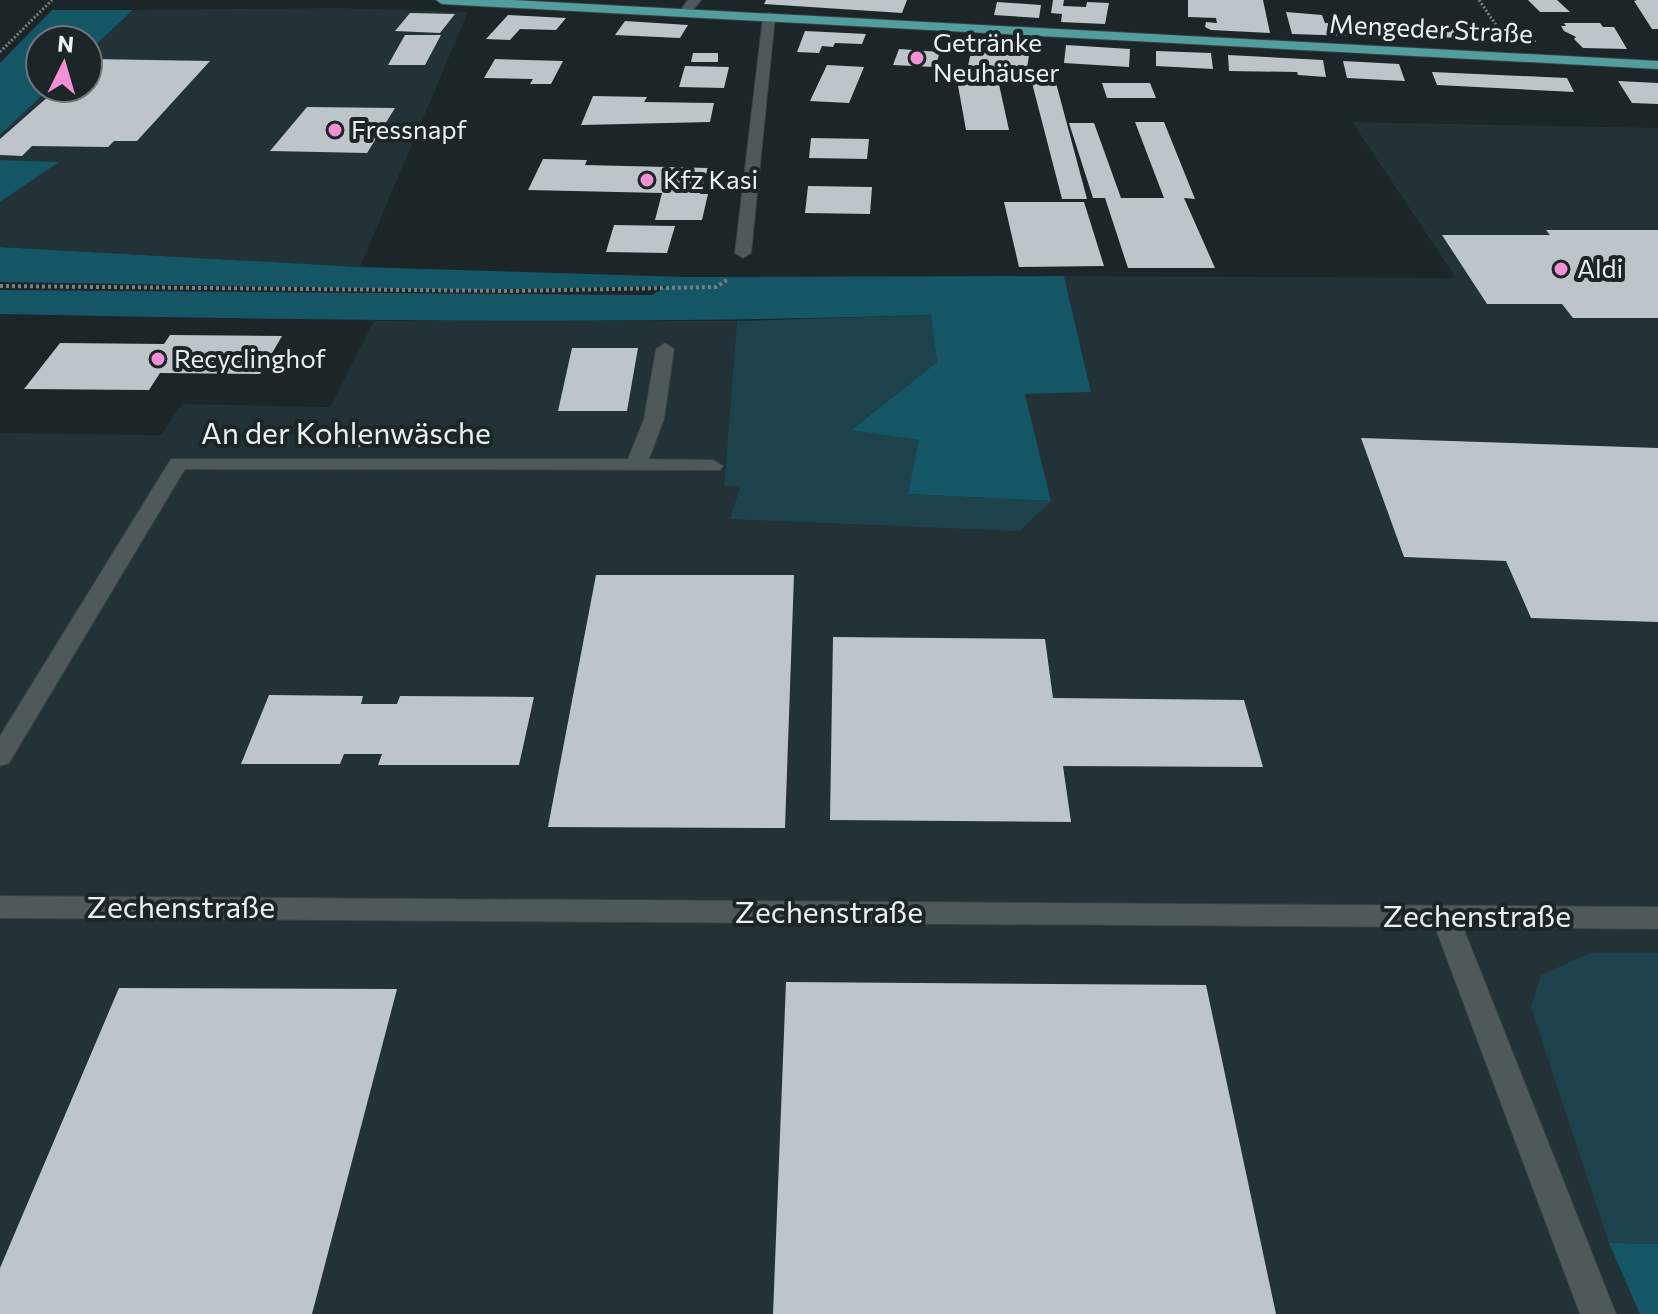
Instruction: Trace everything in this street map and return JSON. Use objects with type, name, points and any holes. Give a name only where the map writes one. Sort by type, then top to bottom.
[{"type":"main road","name":"Mengeder Straße","points":[[442,0],[1658,65]]},
{"type":"street","points":[[684,13],[695,0]]},
{"type":"street","points":[[743,253],[769,17]]},
{"type":"street","points":[[636,466],[654,419],[665,349]]},
{"type":"street","name":"An der Kohlenwäsche","points":[[0,757],[178,463],[713,466]]},
{"type":"street","name":"Zechenstraße","points":[[0,907],[1658,918]]},
{"type":"street","points":[[1445,917],[1598,1314]]},
{"type":"path","points":[[0,52],[52,0]]},
{"type":"path","points":[[0,286],[494,291],[716,287],[741,269],[743,253]]},
{"type":"shaded area","points":[[340,8],[468,12],[360,267],[0,247],[0,202],[58,162],[0,160],[0,135],[33,104],[104,104],[104,37],[133,10]]},
{"type":"shaded area","points":[[52,10],[133,10],[104,37],[104,24],[38,24]]},
{"type":"shaded area","points":[[24,39],[24,104],[33,104],[0,135],[0,63]]},
{"type":"shaded area","points":[[1352,122],[1658,128],[1658,1314],[0,1314],[0,433],[161,435],[182,404],[330,407],[374,321],[737,321],[724,485],[740,486],[730,519],[1051,501],[1025,394],[1091,391],[1064,276],[1456,278]]},
{"type":"shaded area","points":[[0,160],[59,162],[0,202]]},
{"type":"shaded area","points":[[0,247],[360,267],[685,277],[1064,276],[1091,392],[1025,394],[1051,501],[908,494],[919,440],[851,430],[937,362],[931,315],[582,321],[0,314],[0,290],[652,295],[667,286],[476,290],[0,282]]},
{"type":"shaded area","points":[[932,315],[937,362],[852,429],[920,440],[908,494],[1051,501],[1020,531],[730,519],[740,486],[724,486],[737,321]]},
{"type":"shaded area","points":[[1590,953],[1658,953],[1658,1244],[1609,1243],[1531,1007],[1541,975]]},
{"type":"shaded area","points":[[1609,1243],[1658,1244],[1658,1314],[1640,1314]]},
{"type":"building","points":[[766,0],[907,0],[902,13],[764,4]]},
{"type":"building","points":[[1053,0],[1064,0],[1063,6],[1086,7],[1087,2],[1109,3],[1105,24],[1061,22],[1062,14],[1051,13]]},
{"type":"building","points":[[1188,0],[1263,0],[1270,33],[1211,30],[1205,27],[1206,22],[1217,23],[1216,18],[1188,17]]},
{"type":"building","points":[[1528,0],[1557,0],[1570,12],[1540,12]]},
{"type":"building","points":[[1658,0],[1658,29],[1652,29],[1634,1]]},
{"type":"building","points":[[997,2],[1041,5],[1039,18],[994,15]]},
{"type":"building","points":[[1286,12],[1322,15],[1325,23],[1348,24],[1352,36],[1292,34]]},
{"type":"building","points":[[410,13],[455,14],[440,33],[395,31]]},
{"type":"building","points":[[508,15],[566,18],[556,30],[520,29],[510,40],[486,39]]},
{"type":"building","points":[[625,21],[688,25],[680,38],[615,35]]},
{"type":"building","points":[[1380,21],[1530,29],[1536,42],[1384,34]]},
{"type":"building","points":[[1564,23],[1600,23],[1603,27],[1614,27],[1627,49],[1583,48],[1574,39],[1576,37],[1564,31],[1561,26],[1566,26]]},
{"type":"building","points":[[805,31],[866,34],[862,44],[835,43],[833,47],[822,46],[819,53],[797,52]]},
{"type":"building","points":[[405,35],[441,35],[425,65],[388,65]]},
{"type":"building","points":[[1066,45],[1130,49],[1129,67],[1064,63]]},
{"type":"building","name":"Getränke Neuhäuser","points":[[899,49],[940,52],[935,67],[893,65]]},
{"type":"building","points":[[1156,51],[1211,53],[1213,69],[1156,66]]},
{"type":"building","points":[[971,52],[1029,55],[1027,69],[968,66]]},
{"type":"building","points":[[693,53],[718,53],[718,62],[691,62]]},
{"type":"building","points":[[1228,55],[1323,60],[1326,77],[1298,75],[1297,72],[1229,71]]},
{"type":"building","points":[[104,59],[210,61],[137,141],[114,141],[108,147],[32,146],[22,156],[0,155],[0,139],[40,104],[104,104]]},
{"type":"building","points":[[495,59],[563,61],[551,84],[530,84],[533,79],[484,78]]},
{"type":"building","points":[[1343,61],[1399,64],[1405,81],[1347,78]]},
{"type":"building","points":[[827,65],[864,67],[849,103],[810,101]]},
{"type":"building","points":[[685,66],[729,67],[724,88],[679,87]]},
{"type":"building","points":[[1432,72],[1567,78],[1574,92],[1437,85]]},
{"type":"building","points":[[957,80],[998,80],[1009,130],[966,130]]},
{"type":"building","points":[[1618,81],[1658,83],[1658,104],[1632,103]]},
{"type":"building","points":[[1032,83],[1056,83],[1087,199],[1062,199]]},
{"type":"building","points":[[1102,83],[1150,83],[1156,98],[1107,98]]},
{"type":"building","points":[[593,96],[647,97],[644,102],[714,103],[710,122],[581,125]]},
{"type":"building","name":"Fressnapf","points":[[307,107],[395,108],[367,153],[270,151]]},
{"type":"building","points":[[1135,122],[1164,122],[1195,199],[1184,198],[1215,268],[1128,268],[1105,198],[1093,198],[1069,123],[1094,123],[1121,198],[1164,198]]},
{"type":"building","points":[[811,138],[869,139],[867,159],[809,158]]},
{"type":"building","points":[[543,159],[587,160],[585,165],[708,168],[700,194],[708,194],[702,220],[655,220],[662,193],[528,190]]},
{"type":"building","points":[[808,186],[872,187],[870,214],[805,213]]},
{"type":"building","points":[[1004,202],[1084,202],[1104,266],[1019,267]]},
{"type":"building","points":[[614,225],[675,226],[667,253],[606,252]]},
{"type":"building","name":"Aldi","points":[[1546,230],[1658,230],[1658,318],[1573,318],[1562,304],[1487,304],[1442,235],[1550,235]]},
{"type":"building","name":"Recyclinghof","points":[[170,335],[282,336],[260,374],[160,373],[149,390],[24,389],[60,343],[164,344]]},
{"type":"building","points":[[572,348],[638,348],[627,411],[558,411]]},
{"type":"building","points":[[340,428],[378,429],[370,447],[331,446]]},
{"type":"building","points":[[1361,438],[1658,448],[1658,622],[1531,618],[1506,561],[1404,557]]},
{"type":"building","points":[[596,575],[794,575],[785,828],[548,827]]},
{"type":"building","points":[[833,637],[1045,639],[1053,698],[1244,700],[1263,767],[1063,766],[1071,822],[830,820]]},
{"type":"building","points":[[269,695],[363,696],[361,704],[397,704],[400,696],[534,697],[519,765],[378,765],[382,754],[344,754],[340,764],[241,764]]},
{"type":"building","points":[[786,982],[1206,985],[1276,1314],[773,1314]]},
{"type":"building","points":[[119,988],[397,989],[312,1314],[0,1314],[0,1268]]},
{"type":"place","name":"Getränke Neuhäuser","points":[[917,58]]},
{"type":"place","name":"Fressnapf","points":[[335,130]]},
{"type":"place","name":"Kfz Kasi","points":[[647,180]]},
{"type":"place","name":"Aldi","points":[[1561,269]]},
{"type":"place","name":"Recyclinghof","points":[[158,359]]}]
